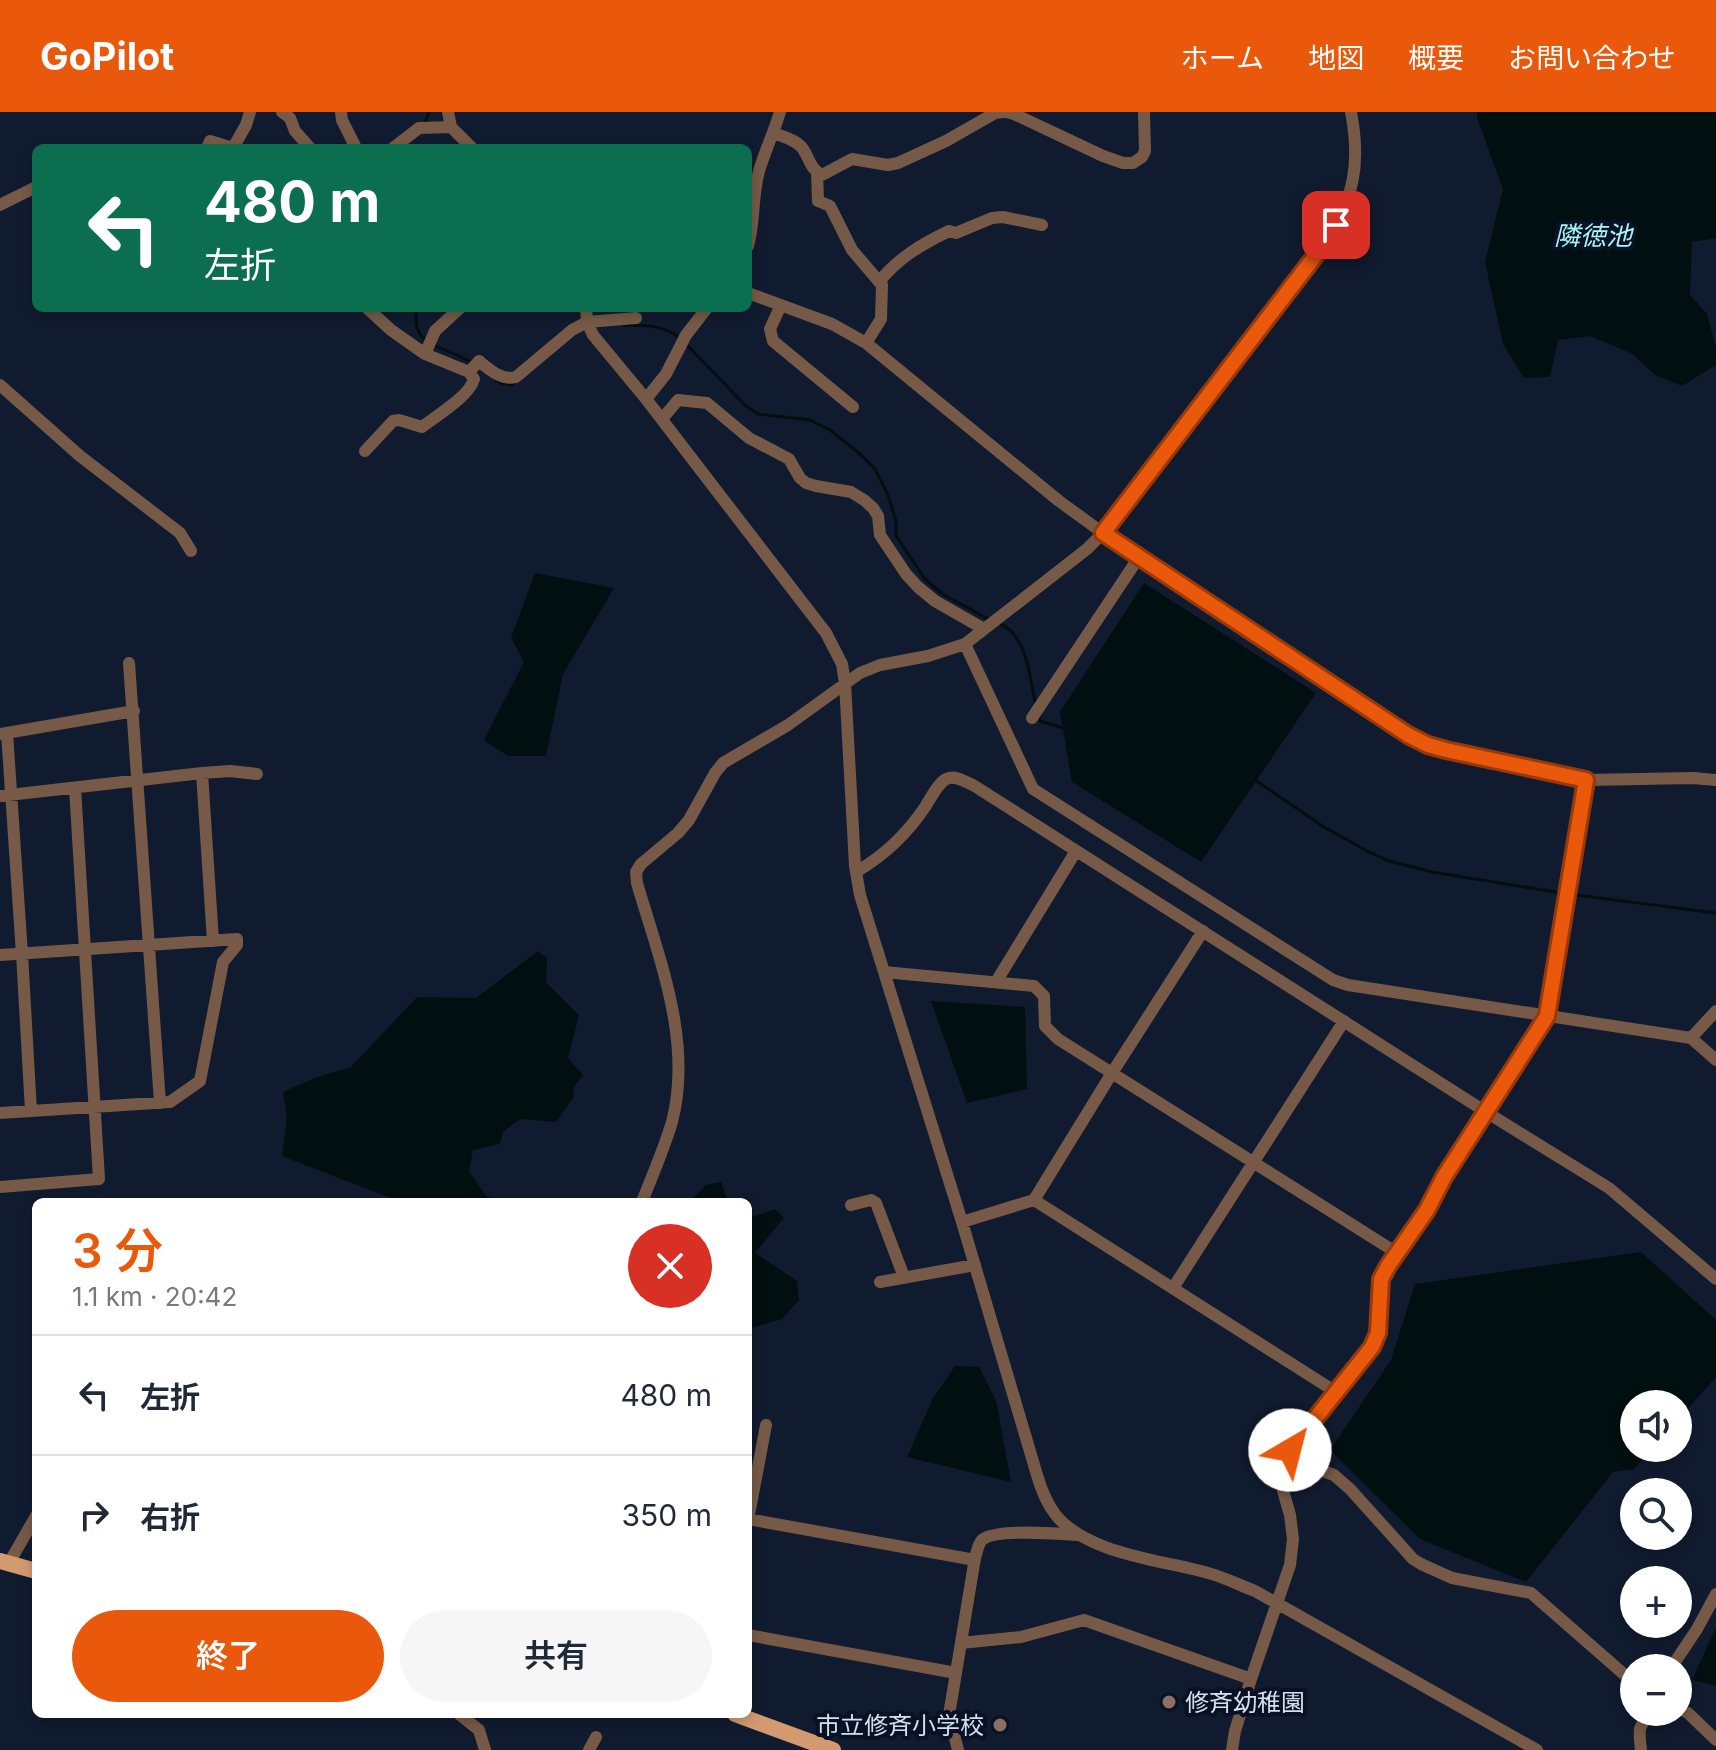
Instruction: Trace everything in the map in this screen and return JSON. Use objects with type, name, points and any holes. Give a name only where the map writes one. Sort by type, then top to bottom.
[{"type":"main road","points":[[5,1562],[32,1570]]},
{"type":"main road","points":[[746,1718],[833,1750]]},
{"type":"street","points":[[235,144],[250,112]]},
{"type":"street","points":[[282,112],[290,118],[295,131],[306,144]]},
{"type":"street","points":[[341,112],[354,144]]},
{"type":"street","points":[[448,112],[451,127],[468,144]]},
{"type":"street","points":[[752,234],[759,171],[780,112]]},
{"type":"street","points":[[774,133],[797,142],[813,169],[822,175],[852,159],[888,165],[898,163],[946,141],[995,113],[1004,112],[1103,156],[1133,163],[1145,151],[1144,112]]},
{"type":"street","points":[[644,1198],[672,1119],[679,1054],[669,995],[636,872],[649,856],[684,826],[723,763],[788,725],[860,673],[965,644],[1087,549],[1103,533],[1336,225],[1348,201],[1355,166],[1356,141],[1351,112]]},
{"type":"street","points":[[398,144],[419,128],[451,127]]},
{"type":"street","points":[[817,172],[818,201],[830,206],[852,250],[882,285],[881,319],[866,343]]},
{"type":"street","points":[[0,205],[32,189]]},
{"type":"street","points":[[879,282],[903,257],[949,231],[956,233],[992,218],[1003,217],[1042,225]]},
{"type":"street","points":[[752,294],[832,324],[866,343],[1059,501],[1103,533],[1418,740],[1446,750],[1586,780],[1716,780]]},
{"type":"street","points":[[781,305],[770,329],[773,341],[853,407]]},
{"type":"street","points":[[365,451],[393,421],[422,427],[472,386],[474,379],[469,372],[425,354],[371,312]]},
{"type":"street","points":[[425,354],[435,331],[456,312]]},
{"type":"street","points":[[646,399],[666,374],[686,335],[704,312]]},
{"type":"street","points":[[469,372],[479,361],[501,377],[516,377],[586,315]]},
{"type":"street","points":[[586,315],[593,335],[662,419],[826,633],[842,664],[860,895],[1044,1498],[1056,1516],[1091,1541],[1212,1574],[1277,1603],[1537,1750]]},
{"type":"street","points":[[586,315],[636,318]]},
{"type":"street","points":[[0,385],[80,456],[180,533],[191,551]]},
{"type":"street","points":[[662,419],[678,400],[707,403],[749,438],[789,459],[806,483],[851,492],[873,508],[878,516],[880,535],[918,587],[935,601],[984,629]]},
{"type":"street","points":[[1032,718],[1139,557]]},
{"type":"street","points":[[965,644],[1033,789],[1333,980],[1348,985],[1691,1038],[1716,1060]]},
{"type":"street","points":[[129,663],[160,1103]]},
{"type":"street","points":[[31,1111],[22,954],[6,796],[3,733],[134,711]]},
{"type":"street","points":[[6,796],[202,773],[230,771],[257,774]]},
{"type":"street","points":[[202,773],[213,941]]},
{"type":"street","points":[[856,872],[898,842],[943,781],[954,777],[973,785],[1609,1188],[1716,1279]]},
{"type":"street","points":[[1232,1750],[1251,1679],[1290,1565],[1293,1539],[1282,1487],[1287,1458],[1290,1450],[1372,1347],[1378,1333],[1381,1279],[1547,1016],[1586,780]]},
{"type":"street","points":[[0,1187],[99,1179],[75,788]]},
{"type":"street","points":[[996,982],[1076,851]]},
{"type":"street","points":[[962,1222],[1034,1200],[1203,931]]},
{"type":"street","points":[[0,955],[237,939],[237,945],[223,962],[200,1081],[170,1102],[0,1113]]},
{"type":"street","points":[[884,972],[1034,986],[1044,996],[1048,1032],[1397,1253]]},
{"type":"street","points":[[1691,1038],[1716,1011]]},
{"type":"street","points":[[1173,1288],[1344,1021]]},
{"type":"street","points":[[851,1205],[871,1200],[876,1203],[904,1277]]},
{"type":"street","points":[[1034,1200],[1336,1392]]},
{"type":"street","points":[[880,1282],[975,1265]]},
{"type":"street","points":[[752,1498],[766,1425]]},
{"type":"street","points":[[1287,1458],[1334,1475],[1421,1564],[1452,1578],[1531,1593],[1620,1671]]},
{"type":"street","points":[[752,1520],[975,1560]]},
{"type":"street","points":[[5,1562],[32,1522]]},
{"type":"street","points":[[958,1750],[949,1715],[980,1542],[986,1537],[1028,1531],[1080,1535]]},
{"type":"street","points":[[1680,1654],[1716,1594]]},
{"type":"street","points":[[961,1643],[1021,1637],[1084,1620],[1251,1679]]},
{"type":"street","points":[[752,1636],[956,1673]]},
{"type":"street","points":[[1692,1717],[1716,1740]]},
{"type":"street","points":[[464,1718],[479,1730],[485,1750]]},
{"type":"street","points":[[1641,1726],[1638,1733],[1641,1750]]},
{"type":"street","points":[[589,1750],[596,1737]]},
{"type":"water","name":"隣徳池","points":[[1477,112],[1716,112],[1716,238],[1692,242],[1690,295],[1707,314],[1716,348],[1716,365],[1682,386],[1655,375],[1631,353],[1590,336],[1558,340],[1550,377],[1524,378],[1503,344],[1485,262],[1503,189]]},
{"type":"water","points":[[535,573],[614,588],[563,674],[546,756],[508,756],[484,740],[524,662],[511,638]]},
{"type":"water","points":[[1144,583],[1316,693],[1201,862],[1072,782],[1060,712]]},
{"type":"water","points":[[538,951],[547,958],[546,982],[579,1015],[568,1058],[583,1075],[574,1087],[573,1098],[556,1122],[520,1119],[503,1132],[500,1144],[473,1150],[469,1171],[486,1196],[492,1198],[391,1198],[282,1156],[287,1117],[283,1092],[317,1077],[350,1068],[417,997],[476,998]]},
{"type":"water","points":[[931,1001],[1025,1007],[1027,1089],[967,1103]]},
{"type":"water","points":[[721,1182],[727,1198],[694,1198],[706,1185]]},
{"type":"water","points":[[775,1209],[784,1218],[755,1253],[797,1281],[799,1300],[782,1319],[752,1328],[752,1216]]},
{"type":"water","points":[[1641,1252],[1716,1320],[1716,1377],[1692,1404],[1692,1390],[1620,1390],[1620,1462],[1640,1462],[1634,1469],[1613,1472],[1526,1582],[1420,1539],[1330,1450],[1391,1360],[1415,1284]]},
{"type":"water","points":[[955,1366],[979,1367],[996,1400],[1011,1482],[907,1457],[932,1400]]},
{"type":"water","points":[[1716,1627],[1716,1686],[1692,1680]]},
{"type":"waterway","points":[[424,125],[429,112]]},
{"type":"waterway","points":[[416,312],[418,331],[427,341]]},
{"type":"waterway","points":[[623,325],[660,328],[680,338]]},
{"type":"waterway","points":[[685,343],[746,406],[758,414],[810,420],[830,430],[861,455],[875,469],[888,495],[896,521],[896,536],[925,579],[941,593],[990,620]]},
{"type":"waterway","points":[[434,345],[474,363]]},
{"type":"waterway","points":[[496,380],[511,385],[514,383]]},
{"type":"waterway","points":[[997,622],[1008,628],[1022,647],[1036,706]]},
{"type":"waterway","points":[[1039,717],[1040,721],[1063,728]]},
{"type":"waterway","points":[[1255,780],[1324,827],[1389,861],[1432,872],[1562,893]]},
{"type":"waterway","points":[[1569,894],[1716,913]]},
{"type":"place","name":"修斉幼稚園","points":[[1169,1702]]},
{"type":"place","name":"市立修斉小学校","points":[[1000,1725]]},
{"type":"route","points":[[1290,1450],[1372,1347],[1378,1333],[1381,1279],[1547,1016],[1586,780],[1446,750],[1408,735],[1103,533],[1336,225]]}]
